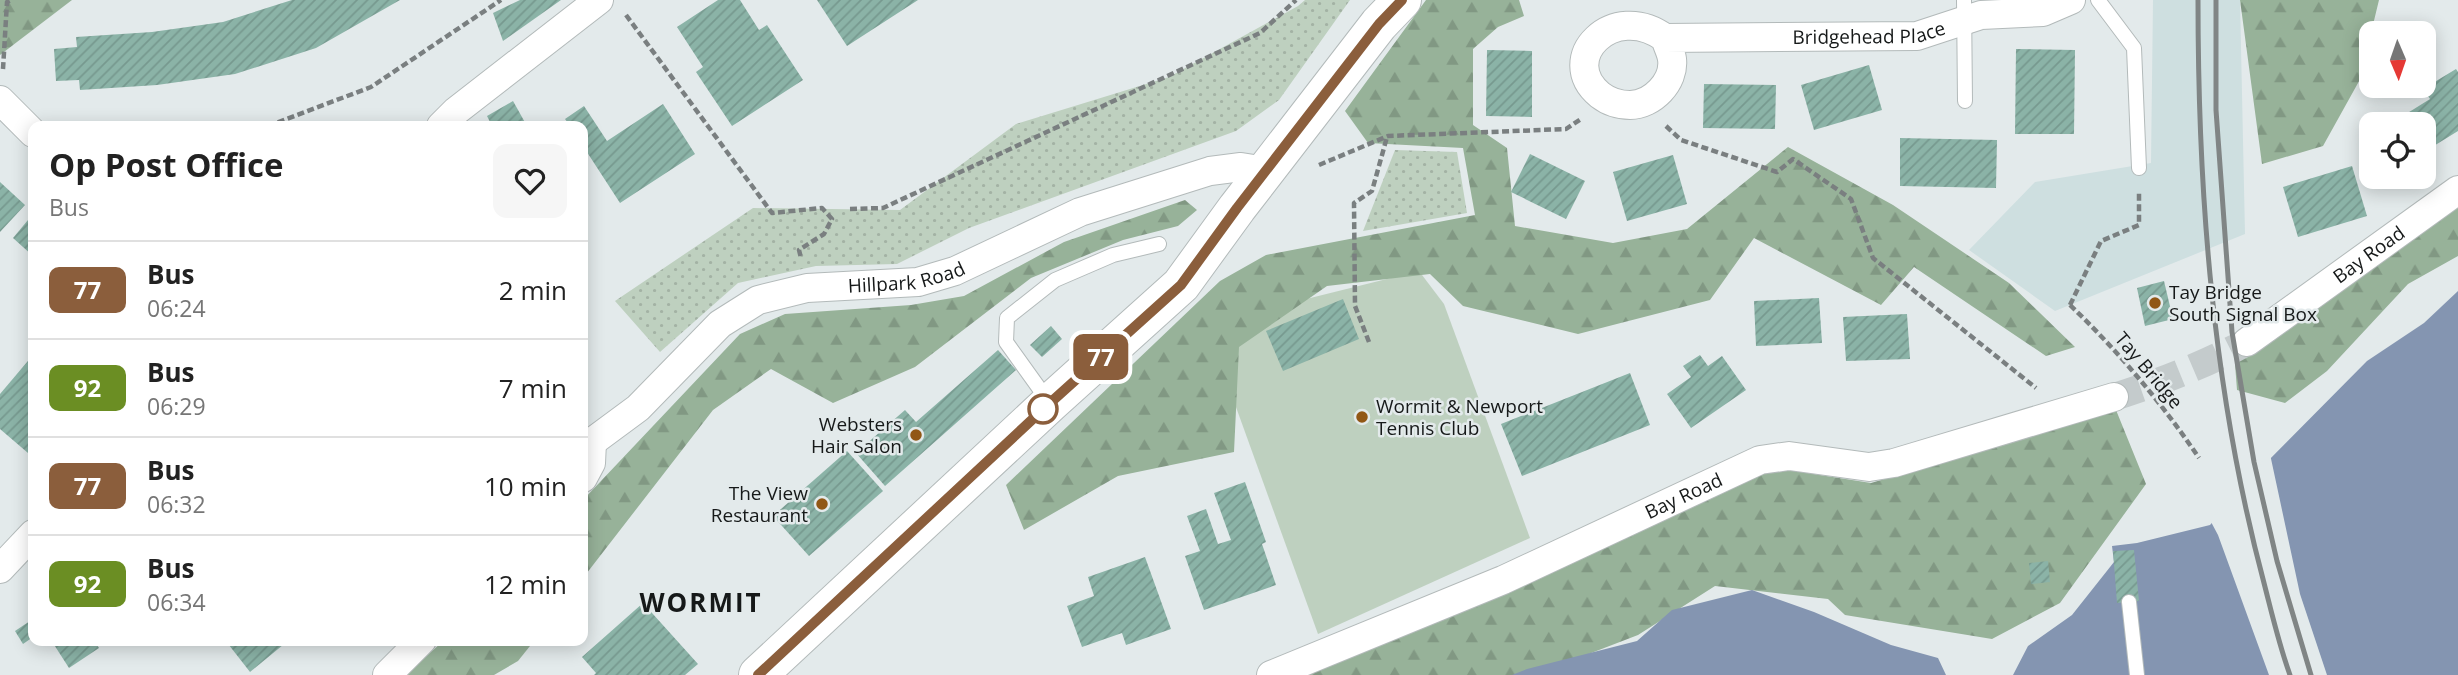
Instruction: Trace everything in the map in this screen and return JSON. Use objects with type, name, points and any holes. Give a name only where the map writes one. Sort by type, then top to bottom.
[{"type":"main road","points":[[758,675],[1181,285],[1379,24],[1402,0]]},
{"type":"street","name":"Bridgehead Place","points":[[1665,38],[1917,36],[1964,10],[1981,15],[2043,12],[2071,0]]},
{"type":"street","points":[[446,121],[456,111],[611,6]]},
{"type":"street","points":[[1632,18],[1655,27],[1665,38],[1672,60],[1671,69],[1666,83],[1656,95],[1643,103],[1632,105],[1608,101],[1596,91],[1585,69],[1584,58],[1595,33],[1616,19],[1632,18]]},
{"type":"street","points":[[1,100],[28,128]]},
{"type":"street","name":"Hillpark Road","points":[[588,443],[638,408],[720,324],[758,300],[807,288],[918,282],[955,271],[1080,212],[1210,171],[1241,167],[1266,171]]},
{"type":"street","name":"Bay Road","points":[[2247,342],[2458,190]]},
{"type":"street","name":"Bay Road","points":[[1271,675],[1503,580],[1760,460],[1789,456],[1869,467],[1894,463],[2114,397]]},
{"type":"street","points":[[588,449],[591,463],[588,469]]},
{"type":"street","points":[[0,569],[28,539]]},
{"type":"street","points":[[387,675],[416,646]]},
{"type":"lane","points":[[2098,0],[2134,48],[2139,168]]},
{"type":"lane","points":[[1964,10],[1965,102]]},
{"type":"lane","points":[[1050,403],[1006,342],[1007,318],[1055,280],[1113,255],[1159,244]]},
{"type":"lane","points":[[2129,602],[2137,675]]},
{"type":"path","points":[[1,100],[7,2],[11,0]]},
{"type":"path","points":[[281,121],[371,87],[501,0]]},
{"type":"path","points":[[850,209],[883,208],[1248,39],[1260,33],[1296,0]]},
{"type":"path","points":[[611,6],[772,213],[822,208],[832,219],[824,234],[799,250],[807,288]]},
{"type":"path","points":[[1317,166],[1388,136],[1566,129],[1608,101]]},
{"type":"path","points":[[1643,103],[1681,141],[1777,172],[1793,159],[1851,199],[1873,258],[2067,413]]},
{"type":"path","points":[[1369,342],[1355,306],[1354,203],[1372,191],[1388,136]]},
{"type":"path","name":"Tay Bridge","points":[[2139,168],[2139,225],[2101,241],[2070,305],[2102,336],[2177,425],[2199,458]]},
{"type":"shaded area","points":[[2153,0],[2240,0],[2245,234],[2055,311],[1969,250],[2035,182],[2151,163]]},
{"type":"green space","points":[[0,0],[72,0],[0,55]]},
{"type":"green space","points":[[1305,0],[1350,0],[1279,100],[1236,131],[969,228],[897,264],[816,266],[738,283],[660,352],[615,301],[753,208],[900,210],[1016,124],[1169,77]]},
{"type":"green space","points":[[1426,0],[1519,0],[1524,16],[1498,27],[1473,49],[1473,125],[1507,148],[1515,226],[1613,243],[1687,229],[1788,147],[1893,205],[2009,283],[2075,347],[2046,356],[1914,267],[1881,305],[1754,238],[1710,300],[1578,334],[1463,306],[1430,274],[1327,286],[1239,347],[1234,452],[1118,476],[1024,530],[1006,485],[1220,281],[1266,255],[1475,215],[1463,148],[1368,143],[1345,111]]},
{"type":"green space","points":[[2240,0],[2379,0],[2374,21],[2359,21],[2359,81],[2323,146],[2262,164]]},
{"type":"green space","points":[[1395,150],[1457,152],[1467,213],[1363,231]]},
{"type":"green space","points":[[1185,200],[1197,210],[1178,226],[1123,240],[1031,278],[915,367],[833,403],[771,369],[713,410],[588,572],[588,495],[740,334],[785,314],[911,305],[964,296],[1064,242]]},
{"type":"green space","points":[[2458,204],[2458,256],[2408,284],[2327,371],[2285,403],[2237,390],[2235,364]]},
{"type":"green space","name":"Wormit & Newport Tennis Club","points":[[1419,271],[1444,304],[1530,538],[1318,634],[1206,324]]},
{"type":"green space","points":[[2116,410],[2146,484],[2060,603],[1992,639],[1845,615],[1828,599],[1715,586],[1638,635],[1534,675],[1300,675],[1744,479],[1782,469],[1871,483]]},
{"type":"green space","points":[[438,646],[530,646],[518,661],[494,675],[406,675]]},
{"type":"water","points":[[2458,291],[2458,675],[2013,675],[2028,646],[2072,615],[2114,562],[2112,546],[2137,543],[2210,525],[2258,471],[2367,361],[2424,323]]},
{"type":"water","points":[[1752,590],[1814,612],[1891,645],[1938,658],[1946,675],[1512,675],[1637,641],[1672,610]]},
{"type":"pier","points":[[2270,454],[2300,594],[2327,675],[2269,675],[2218,535],[2210,520]]},
{"type":"building","points":[[292,0],[400,0],[316,48],[235,74],[157,85],[80,90],[79,80],[56,81],[54,49],[77,47],[76,37],[152,32],[223,22]]},
{"type":"building","points":[[520,0],[561,0],[503,41],[493,13]]},
{"type":"building","points":[[718,0],[740,0],[759,30],[767,25],[803,80],[732,126],[696,72],[703,67],[677,27]]},
{"type":"building","points":[[817,0],[918,0],[847,46]]},
{"type":"building","points":[[2016,49],[2075,50],[2074,134],[2015,134]]},
{"type":"building","points":[[1487,50],[1532,51],[1532,117],[1486,116]]},
{"type":"building","points":[[1869,65],[1882,110],[1814,130],[1801,85]]},
{"type":"building","points":[[2456,69],[2458,72],[2458,131],[2436,145],[2436,112],[2409,112],[2429,98],[2436,98],[2436,81]]},
{"type":"building","points":[[1704,84],[1776,85],[1775,129],[1703,128]]},
{"type":"building","points":[[513,101],[524,121],[490,121],[487,116]]},
{"type":"building","points":[[663,104],[695,154],[620,203],[588,154],[588,121],[565,119],[584,106],[607,141]]},
{"type":"building","points":[[1900,138],[1997,140],[1996,188],[1900,186]]},
{"type":"building","points":[[1530,154],[1585,181],[1566,219],[1511,192]]},
{"type":"building","points":[[1673,155],[1687,204],[1627,221],[1613,172]]},
{"type":"building","points":[[2352,166],[2367,216],[2298,237],[2283,187]]},
{"type":"building","points":[[0,182],[25,205],[0,232]]},
{"type":"building","points":[[28,220],[28,252],[13,238]]},
{"type":"building","name":"Tay Bridge South Signal Box","points":[[2164,281],[2173,319],[2145,326],[2137,288]]},
{"type":"building","points":[[1819,298],[1822,343],[1756,346],[1754,301]]},
{"type":"building","points":[[1343,299],[1359,339],[1283,371],[1266,331]]},
{"type":"building","points":[[1907,314],[1910,359],[1846,361],[1843,317]]},
{"type":"building","points":[[1051,326],[1062,339],[1042,357],[1030,345]]},
{"type":"building","points":[[998,350],[1016,370],[885,486],[856,453],[905,410],[916,422]]},
{"type":"building","points":[[1700,355],[1708,366],[1722,356],[1746,390],[1691,428],[1667,394],[1691,377],[1683,366]]},
{"type":"building","points":[[28,361],[28,453],[0,429],[0,394]]},
{"type":"building","points":[[1630,373],[1650,425],[1522,476],[1501,424]]},
{"type":"building","points":[[847,451],[883,491],[809,556],[773,516]]},
{"type":"building","points":[[1245,482],[1266,542],[1262,544],[1276,585],[1204,610],[1185,556],[1200,551],[1187,516],[1206,509],[1218,544],[1231,540],[1214,493]]},
{"type":"building","points":[[2134,550],[2139,601],[2117,603],[2113,551]]},
{"type":"building","points":[[1145,557],[1171,629],[1126,645],[1122,633],[1082,647],[1067,606],[1094,596],[1088,577]]},
{"type":"building","points":[[2048,561],[2050,582],[2031,584],[2029,563]]},
{"type":"building","points":[[643,603],[698,664],[685,675],[594,675],[596,673],[582,657]]},
{"type":"building","points":[[28,622],[28,640],[23,644],[15,631]]},
{"type":"building","points":[[55,646],[98,646],[99,648],[69,668]]},
{"type":"building","points":[[230,646],[282,646],[250,672]]},
{"type":"tunnel","points":[[2114,397],[2182,372],[2247,342]]},
{"type":"railway","points":[[2198,0],[2205,221],[2221,367],[2247,511],[2290,675]]},
{"type":"railway","points":[[2216,0],[2216,110],[2232,332],[2254,462],[2277,561],[2311,675]]},
{"type":"bus line","name":"77","points":[[758,675],[1181,285],[1379,24],[1402,0]]},
{"type":"place","name":"Tay Bridge South Signal Box","points":[[2155,303]]},
{"type":"place","name":"Wormit & Newport Tennis Club","points":[[1362,417]]},
{"type":"place","name":"Websters Hair Salon","points":[[916,435]]},
{"type":"place","name":"The View Restaurant","points":[[822,504]]},
{"type":"district","name":"WORMIT","points":[[701,603]]}]
